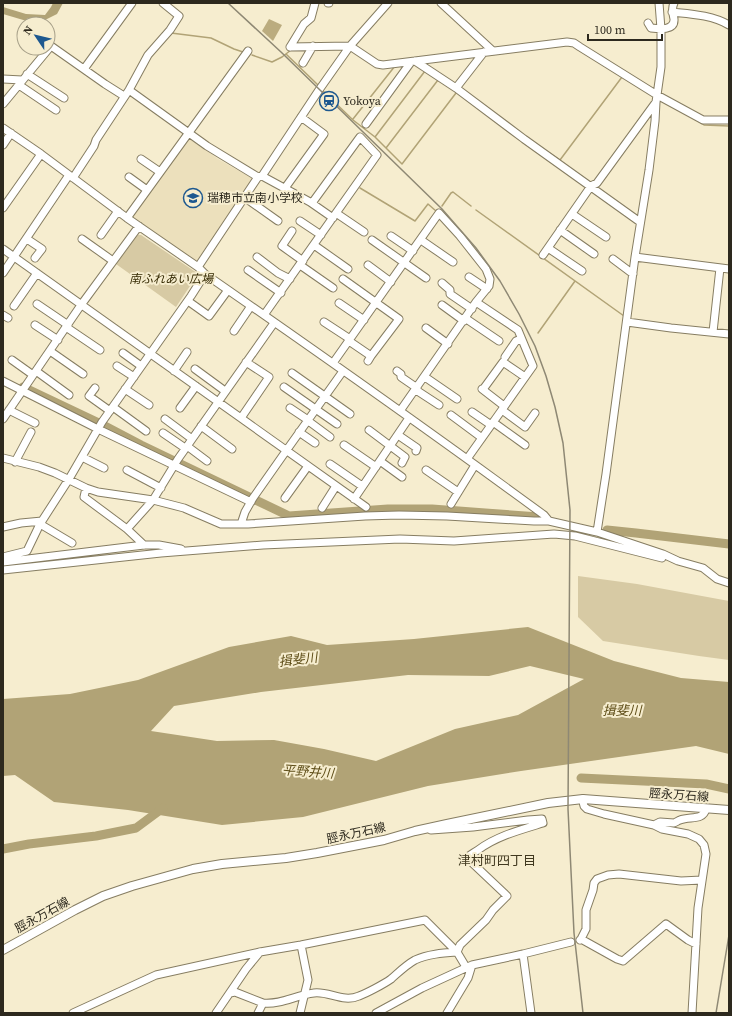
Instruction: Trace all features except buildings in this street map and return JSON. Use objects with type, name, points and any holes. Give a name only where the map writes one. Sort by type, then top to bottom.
[{"type":"main road","name":"脛永万石線","points":[[3,950],[103,896],[132,886],[193,869],[222,864],[286,858],[318,853],[384,840],[415,831],[548,803],[583,799],[729,810]]},
{"type":"street","points":[[84,68],[132,3]]},
{"type":"street","points":[[3,273],[127,93],[148,55],[170,30],[179,16],[163,3]]},
{"type":"street","points":[[315,3],[311,18],[304,24],[290,47],[350,46],[377,64],[383,65],[567,42],[574,43],[657,98],[703,120],[729,120]]},
{"type":"street","points":[[198,267],[244,197],[302,117],[350,46],[388,3]]},
{"type":"street","points":[[441,3],[493,51]]},
{"type":"street","points":[[597,532],[654,128],[661,67],[659,3]]},
{"type":"street","points":[[648,23],[651,28],[661,29],[672,26],[674,21],[672,7],[674,3]]},
{"type":"street","points":[[672,12],[703,16],[723,21],[729,25]]},
{"type":"street","points":[[3,104],[51,46],[105,84],[127,93],[232,161],[285,188],[364,232]]},
{"type":"street","points":[[303,63],[313,46]]},
{"type":"street","points":[[127,218],[248,51]]},
{"type":"street","points":[[456,88],[484,52]]},
{"type":"street","points":[[413,62],[456,88],[491,115],[640,222]]},
{"type":"street","points":[[366,124],[413,62]]},
{"type":"street","points":[[27,74],[64,98]]},
{"type":"street","points":[[3,79],[20,82],[56,110]]},
{"type":"street","points":[[542,255],[591,186],[597,183],[657,98]]},
{"type":"street","points":[[285,188],[324,134],[302,117]]},
{"type":"street","points":[[3,128],[41,154],[127,218],[467,459],[544,515],[549,521]]},
{"type":"street","points":[[3,145],[11,133]]},
{"type":"street","points":[[264,315],[377,155],[360,137],[312,203]]},
{"type":"street","points":[[3,208],[41,154]]},
{"type":"street","points":[[141,159],[160,172]]},
{"type":"street","points":[[129,177],[147,190]]},
{"type":"street","points":[[244,197],[278,221]]},
{"type":"street","points":[[101,236],[118,211]]},
{"type":"street","points":[[333,363],[439,213],[460,236],[486,269],[490,279],[489,286],[476,302],[400,412]]},
{"type":"street","points":[[572,214],[606,237]]},
{"type":"street","points":[[300,221],[321,235]]},
{"type":"street","points":[[3,419],[50,350],[139,226]]},
{"type":"street","points":[[560,230],[594,254]]},
{"type":"street","points":[[292,231],[282,246],[333,288]]},
{"type":"street","points":[[392,235],[414,250]]},
{"type":"street","points":[[27,239],[42,249],[35,258]]},
{"type":"street","points":[[82,239],[113,261]]},
{"type":"street","points":[[372,240],[426,278]]},
{"type":"street","points":[[421,240],[453,262]]},
{"type":"street","points":[[314,245],[348,269]]},
{"type":"street","points":[[548,248],[582,271]]},
{"type":"street","points":[[3,249],[366,507]]},
{"type":"street","points":[[257,257],[278,273],[290,279]]},
{"type":"street","points":[[635,257],[729,269]]},
{"type":"street","points":[[613,259],[633,274]]},
{"type":"street","points":[[367,267],[390,284]]},
{"type":"street","points":[[713,332],[720,268]]},
{"type":"street","points":[[248,270],[281,293]]},
{"type":"street","points":[[14,306],[37,273]]},
{"type":"street","points":[[3,557],[27,551],[41,523],[69,480],[102,422],[206,274]]},
{"type":"street","points":[[469,277],[487,289]]},
{"type":"street","points":[[324,322],[350,340],[370,358],[398,319],[343,279]]},
{"type":"street","points":[[442,283],[450,290],[450,294],[472,309]]},
{"type":"street","points":[[188,301],[209,316],[228,290]]},
{"type":"street","points":[[467,459],[533,366],[518,330],[476,302]]},
{"type":"street","points":[[339,303],[364,320]]},
{"type":"street","points":[[37,304],[100,350]]},
{"type":"street","points":[[442,305],[499,341]]},
{"type":"street","points":[[234,331],[251,306]]},
{"type":"street","points":[[128,530],[153,500],[186,447],[274,322]]},
{"type":"street","points":[[627,322],[729,334]]},
{"type":"street","points":[[35,325],[58,340]]},
{"type":"street","points":[[426,328],[448,344]]},
{"type":"street","points":[[505,357],[516,340],[521,339]]},
{"type":"street","points":[[50,350],[83,374]]},
{"type":"street","points":[[123,352],[142,366]]},
{"type":"street","points":[[174,371],[187,352]]},
{"type":"street","points":[[12,360],[69,394]]},
{"type":"street","points":[[241,418],[269,378],[246,362]]},
{"type":"street","points":[[525,377],[503,362],[483,388],[525,427],[535,413]]},
{"type":"street","points":[[117,366],[134,377]]},
{"type":"street","points":[[195,369],[225,391]]},
{"type":"street","points":[[241,524],[245,512],[251,502],[286,450],[343,371]]},
{"type":"street","points":[[397,371],[401,374],[401,377],[439,405]]},
{"type":"street","points":[[292,373],[350,414]]},
{"type":"street","points":[[425,377],[456,399]]},
{"type":"street","points":[[3,382],[251,502]]},
{"type":"street","points":[[180,408],[196,386]]},
{"type":"street","points":[[284,387],[337,424]]},
{"type":"street","points":[[94,388],[89,396],[146,431]]},
{"type":"street","points":[[125,389],[149,405]]},
{"type":"street","points":[[290,408],[330,437]]},
{"type":"street","points":[[9,410],[35,422]]},
{"type":"street","points":[[472,412],[525,445]]},
{"type":"street","points":[[451,415],[482,438]]},
{"type":"street","points":[[354,499],[409,418]]},
{"type":"street","points":[[165,419],[192,439]]},
{"type":"street","points":[[201,426],[232,449]]},
{"type":"street","points":[[370,429],[392,444],[405,457],[402,463]]},
{"type":"street","points":[[15,462],[31,432]]},
{"type":"street","points":[[299,432],[315,443]]},
{"type":"street","points":[[163,433],[207,461]]},
{"type":"street","points":[[398,435],[417,448],[416,451]]},
{"type":"street","points":[[344,445],[402,477]]},
{"type":"street","points":[[3,458],[39,467],[98,492],[153,500],[184,508],[221,524],[399,515],[549,521],[597,532],[663,554],[678,561]]},
{"type":"street","points":[[82,458],[104,468]]},
{"type":"street","points":[[330,464],[362,486]]},
{"type":"street","points":[[451,504],[474,465]]},
{"type":"street","points":[[285,498],[308,466]]},
{"type":"street","points":[[127,470],[161,488]]},
{"type":"street","points":[[426,470],[458,492]]},
{"type":"street","points":[[322,508],[336,486]]},
{"type":"street","points":[[86,488],[84,497],[128,530],[144,545]]},
{"type":"street","points":[[3,527],[21,523],[41,523],[72,543]]},
{"type":"street","points":[[3,570],[147,554],[263,544],[400,539],[454,542],[554,534],[575,536],[703,568],[717,579],[729,583]]},
{"type":"street","points":[[3,562],[159,544],[191,550]]},
{"type":"street","points":[[583,799],[584,806],[587,809],[654,825],[662,829],[688,834],[700,839],[704,845],[706,854],[698,908],[692,1013]]},
{"type":"street","points":[[654,825],[660,822],[674,823],[680,820],[700,817],[705,813],[706,809]]},
{"type":"street","points":[[415,831],[473,827],[542,819],[543,823],[505,835],[469,855],[467,858],[506,896],[486,920],[460,945],[457,952]]},
{"type":"street","points":[[696,944],[666,924],[623,960],[617,959],[580,939],[586,930],[586,910],[594,883],[598,879],[619,874],[681,881],[702,880]]},
{"type":"street","points":[[74,1013],[156,975],[260,952],[425,920],[469,966],[468,978],[447,1013]]},
{"type":"street","points":[[376,1013],[422,988],[469,966],[571,942]]},
{"type":"street","points":[[300,1013],[308,980],[301,945]]},
{"type":"street","points":[[216,1013],[246,969],[260,952]]},
{"type":"street","points":[[230,993],[235,992],[263,1003],[276,1003],[314,993],[350,999],[390,980],[404,967],[416,960],[428,955],[457,952]]},
{"type":"street","points":[[523,954],[531,1013]]},
{"type":"street","points":[[258,1013],[263,1003]]},
{"type":"shaded area","points":[[269,19],[282,25],[273,41],[262,31]]},
{"type":"shaded area","name":"瑞穂市立南小学校","points":[[189,138],[218,159],[255,180],[198,263],[130,216]]},
{"type":"green space","name":"南ふれあい広場","points":[[138,235],[141,235],[197,273],[196,277],[176,307],[116,264]]},
{"type":"green space","points":[[578,576],[637,584],[729,601],[729,660],[603,641],[578,617]]},
{"type":"water","points":[[53,3],[63,3],[57,14],[53,16],[16,16],[16,18],[3,14],[3,7],[26,14],[45,15]]},
{"type":"water","name":"揖斐川","points":[[528,627],[614,661],[681,678],[729,682],[729,754],[696,746],[428,786],[303,817],[222,825],[128,810],[54,802],[15,775],[3,776],[3,699],[70,694],[138,680],[229,647],[291,636],[327,645],[414,639]],"holes":[[[530,666],[584,679],[518,715],[455,729],[376,761],[324,749],[274,740],[217,741],[151,731],[174,706],[261,692],[408,675],[489,676]]]},
{"type":"waterway","points":[[171,33],[211,38],[243,52]]},
{"type":"waterway","points":[[252,55],[272,62],[291,50]]},
{"type":"waterway","points":[[286,54],[319,86]]},
{"type":"waterway","points":[[353,119],[395,66]]},
{"type":"waterway","points":[[375,137],[425,71]]},
{"type":"waterway","points":[[548,152],[560,160],[622,77]]},
{"type":"waterway","points":[[386,148],[438,80]]},
{"type":"waterway","points":[[322,90],[353,120],[375,137],[402,164],[456,93]]},
{"type":"waterway","points":[[698,121],[704,125],[729,126]]},
{"type":"waterway","points":[[360,188],[415,221],[428,204],[436,211]]},
{"type":"waterway","points":[[442,206],[453,192],[471,206]]},
{"type":"waterway","points":[[476,210],[624,316]]},
{"type":"waterway","points":[[538,333],[575,281]]},
{"type":"waterway","points":[[23,387],[289,516],[388,509],[432,509],[539,517]]},
{"type":"waterway","points":[[607,530],[729,544]]},
{"type":"waterway","points":[[581,778],[706,784],[729,789]]},
{"type":"waterway","name":"平野井川","points":[[3,849],[29,844],[96,836],[136,828],[163,808]]},
{"type":"railway","points":[[228,3],[281,52],[442,209],[476,248],[500,281],[519,314],[535,346],[546,376],[563,443],[570,510],[568,809],[574,933],[583,1013]]},
{"type":"railway","points":[[716,1013],[729,935]]},
{"type":"place","name":"Yokoya","points":[[329,101]]},
{"type":"place","name":"瑞穂市立南小学校","points":[[193,198]]},
{"type":"district","name":"津村町四丁目","points":[[497,860]]}]
